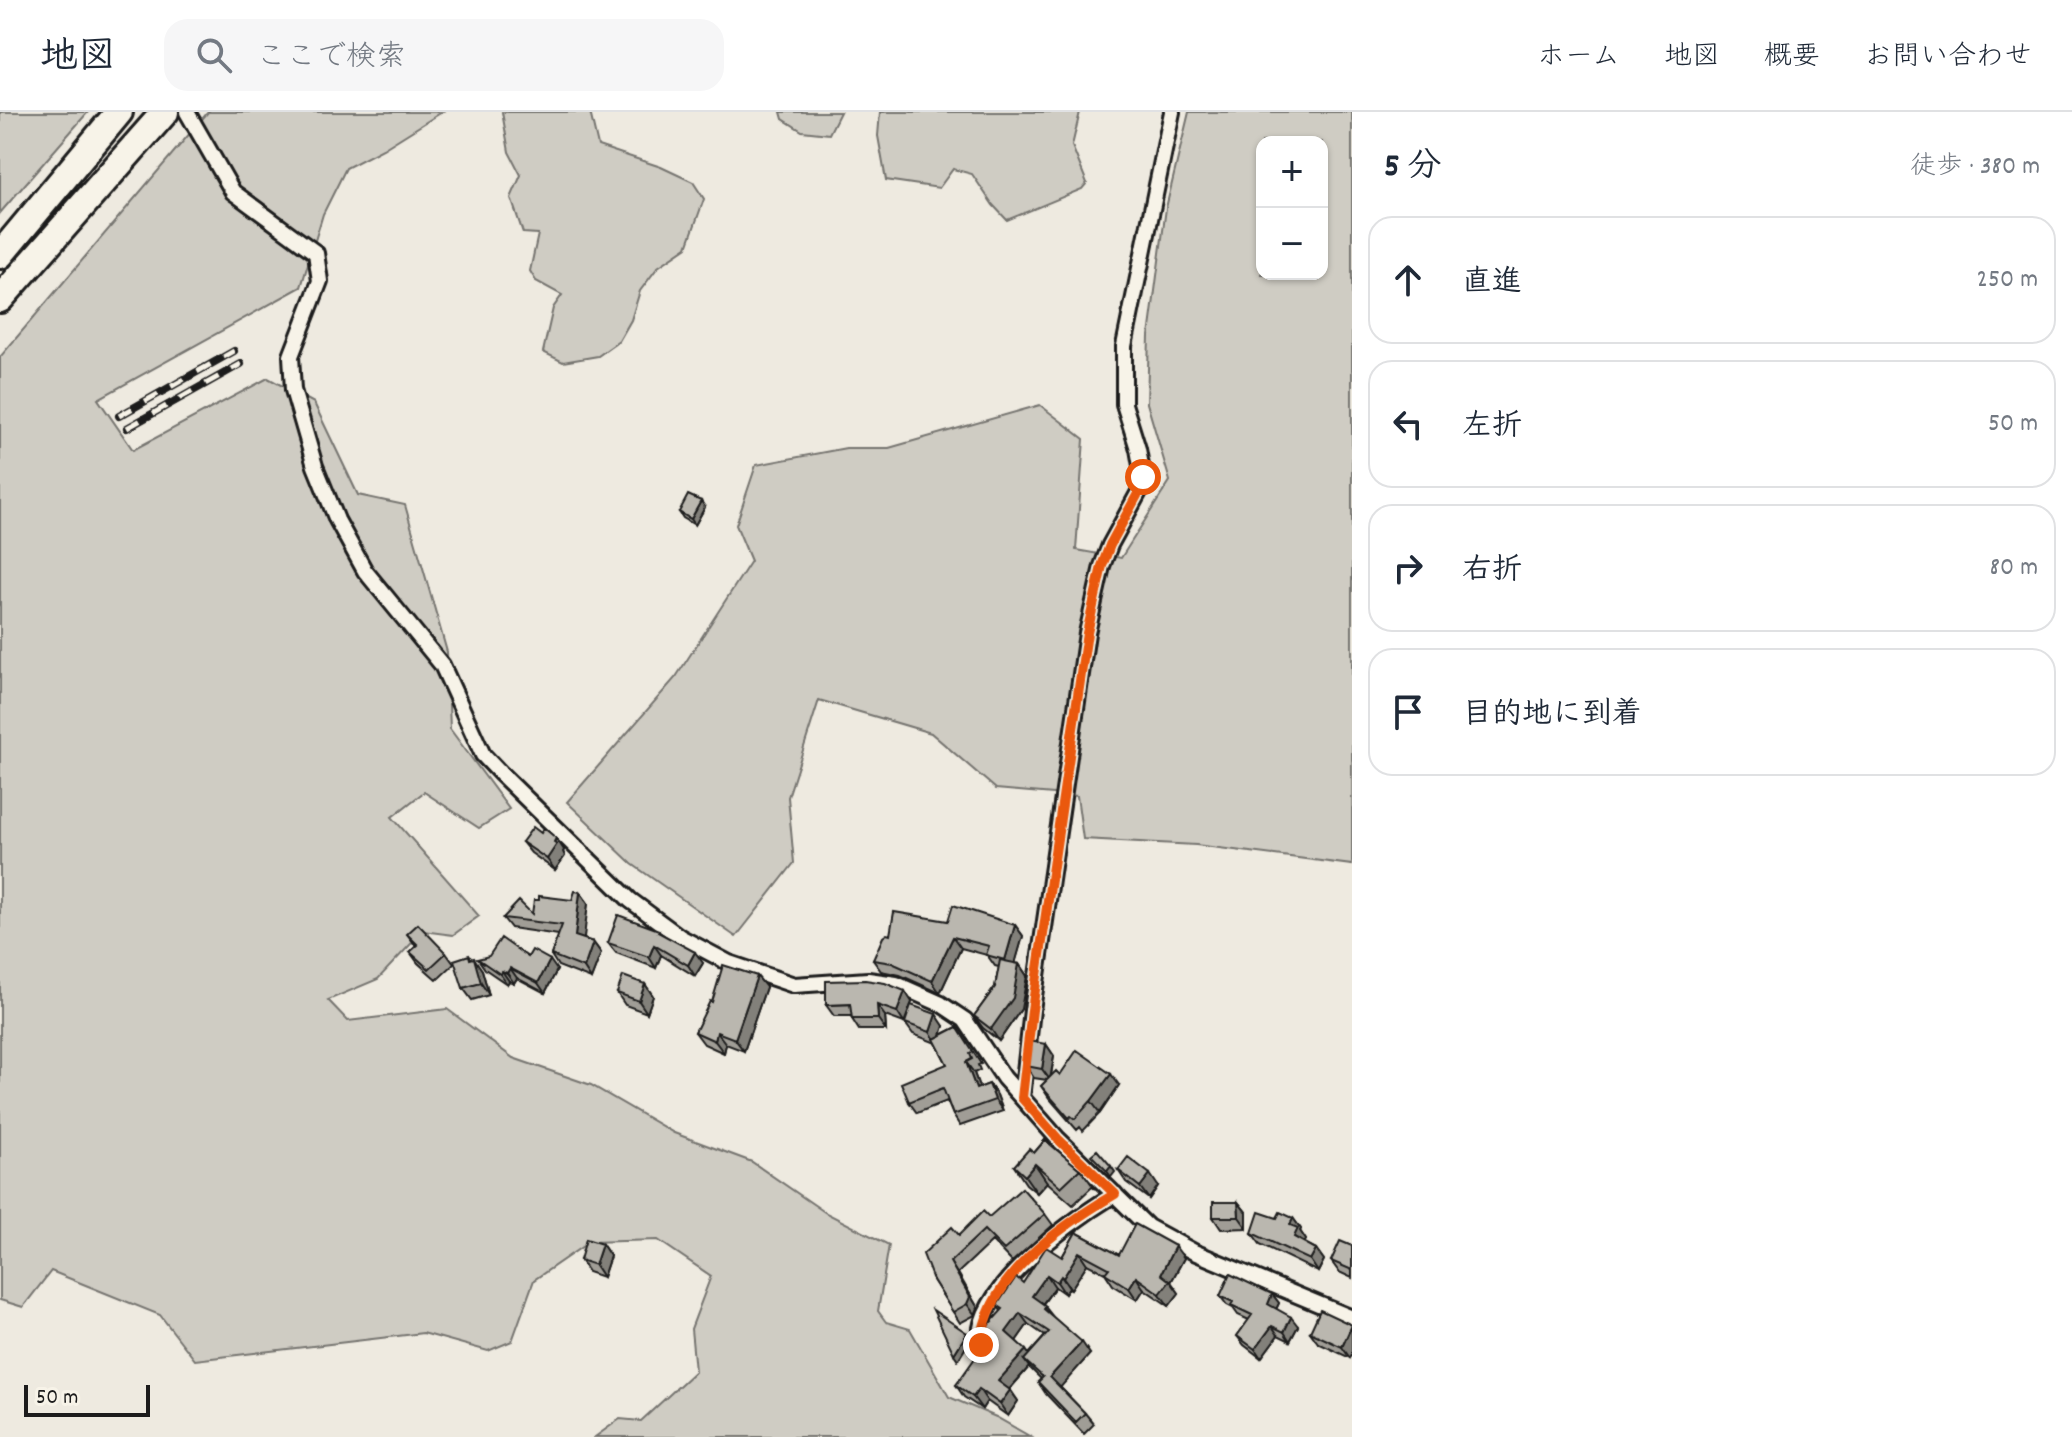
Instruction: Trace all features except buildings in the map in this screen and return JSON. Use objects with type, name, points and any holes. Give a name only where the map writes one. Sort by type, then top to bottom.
[{"type":"highway","points":[[0,255],[119,112]]},
{"type":"highway","points":[[0,299],[162,115]]},
{"type":"street","points":[[187,112],[233,192],[316,253],[320,281],[291,356],[293,390],[315,466],[337,520],[365,571],[442,665],[483,755],[630,900],[680,937],[729,963],[794,985],[868,980],[896,984],[941,1004],[965,1020],[1004,1078],[1058,1139],[1148,1227],[1194,1252],[1352,1318]]},
{"type":"street","points":[[1022,1098],[1087,633],[1102,566],[1140,490],[1143,477],[1124,404],[1124,346],[1172,112]]},
{"type":"street","points":[[989,1362],[981,1345],[982,1326],[1001,1288],[1053,1236],[1115,1194]]},
{"type":"shaded area","points":[[0,112],[88,112],[0,213]]},
{"type":"shaded area","points":[[208,112],[442,112],[346,168],[323,214],[301,287],[98,399],[133,450],[268,378],[314,403],[358,495],[405,505],[447,652],[450,729],[509,809],[479,828],[424,792],[392,817],[479,916],[453,935],[423,931],[378,979],[328,1000],[348,1021],[447,1009],[513,1058],[591,1085],[674,1133],[752,1162],[826,1213],[889,1245],[878,1311],[886,1322],[910,1329],[949,1397],[996,1417],[1031,1437],[595,1437],[620,1419],[641,1421],[695,1371],[691,1329],[711,1276],[658,1240],[589,1242],[534,1280],[512,1341],[488,1351],[423,1333],[195,1360],[160,1315],[51,1271],[23,1307],[0,1300],[0,357]]},
{"type":"shaded area","points":[[502,112],[590,112],[598,146],[661,167],[693,182],[704,199],[687,247],[658,267],[640,291],[631,320],[619,341],[598,356],[563,362],[543,352],[553,308],[562,295],[536,281],[530,271],[538,234],[523,233],[511,198],[521,175],[509,152]]},
{"type":"shaded area","points":[[781,112],[840,112],[829,134],[802,131],[783,119]]},
{"type":"shaded area","points":[[880,112],[1080,112],[1072,146],[1087,183],[1082,189],[1007,220],[972,174],[953,169],[939,188],[886,180],[878,136]]},
{"type":"shaded area","points":[[1189,112],[1352,112],[1352,865],[1196,845],[1083,839],[1077,796],[996,789],[931,733],[819,700],[788,797],[794,863],[736,937],[632,864],[567,802],[676,677],[751,561],[736,525],[756,465],[846,448],[889,448],[1040,405],[1084,439],[1076,550],[1121,558],[1170,481],[1147,403],[1149,336],[1166,208]]},
{"type":"railway","points":[[119,416],[234,351]]},
{"type":"railway","points":[[127,428],[241,364]]},
{"type":"route","points":[[981,1345],[982,1326],[1001,1288],[1053,1236],[1115,1194],[1058,1139],[1022,1098],[1087,633],[1102,566],[1140,490],[1143,477]]}]
